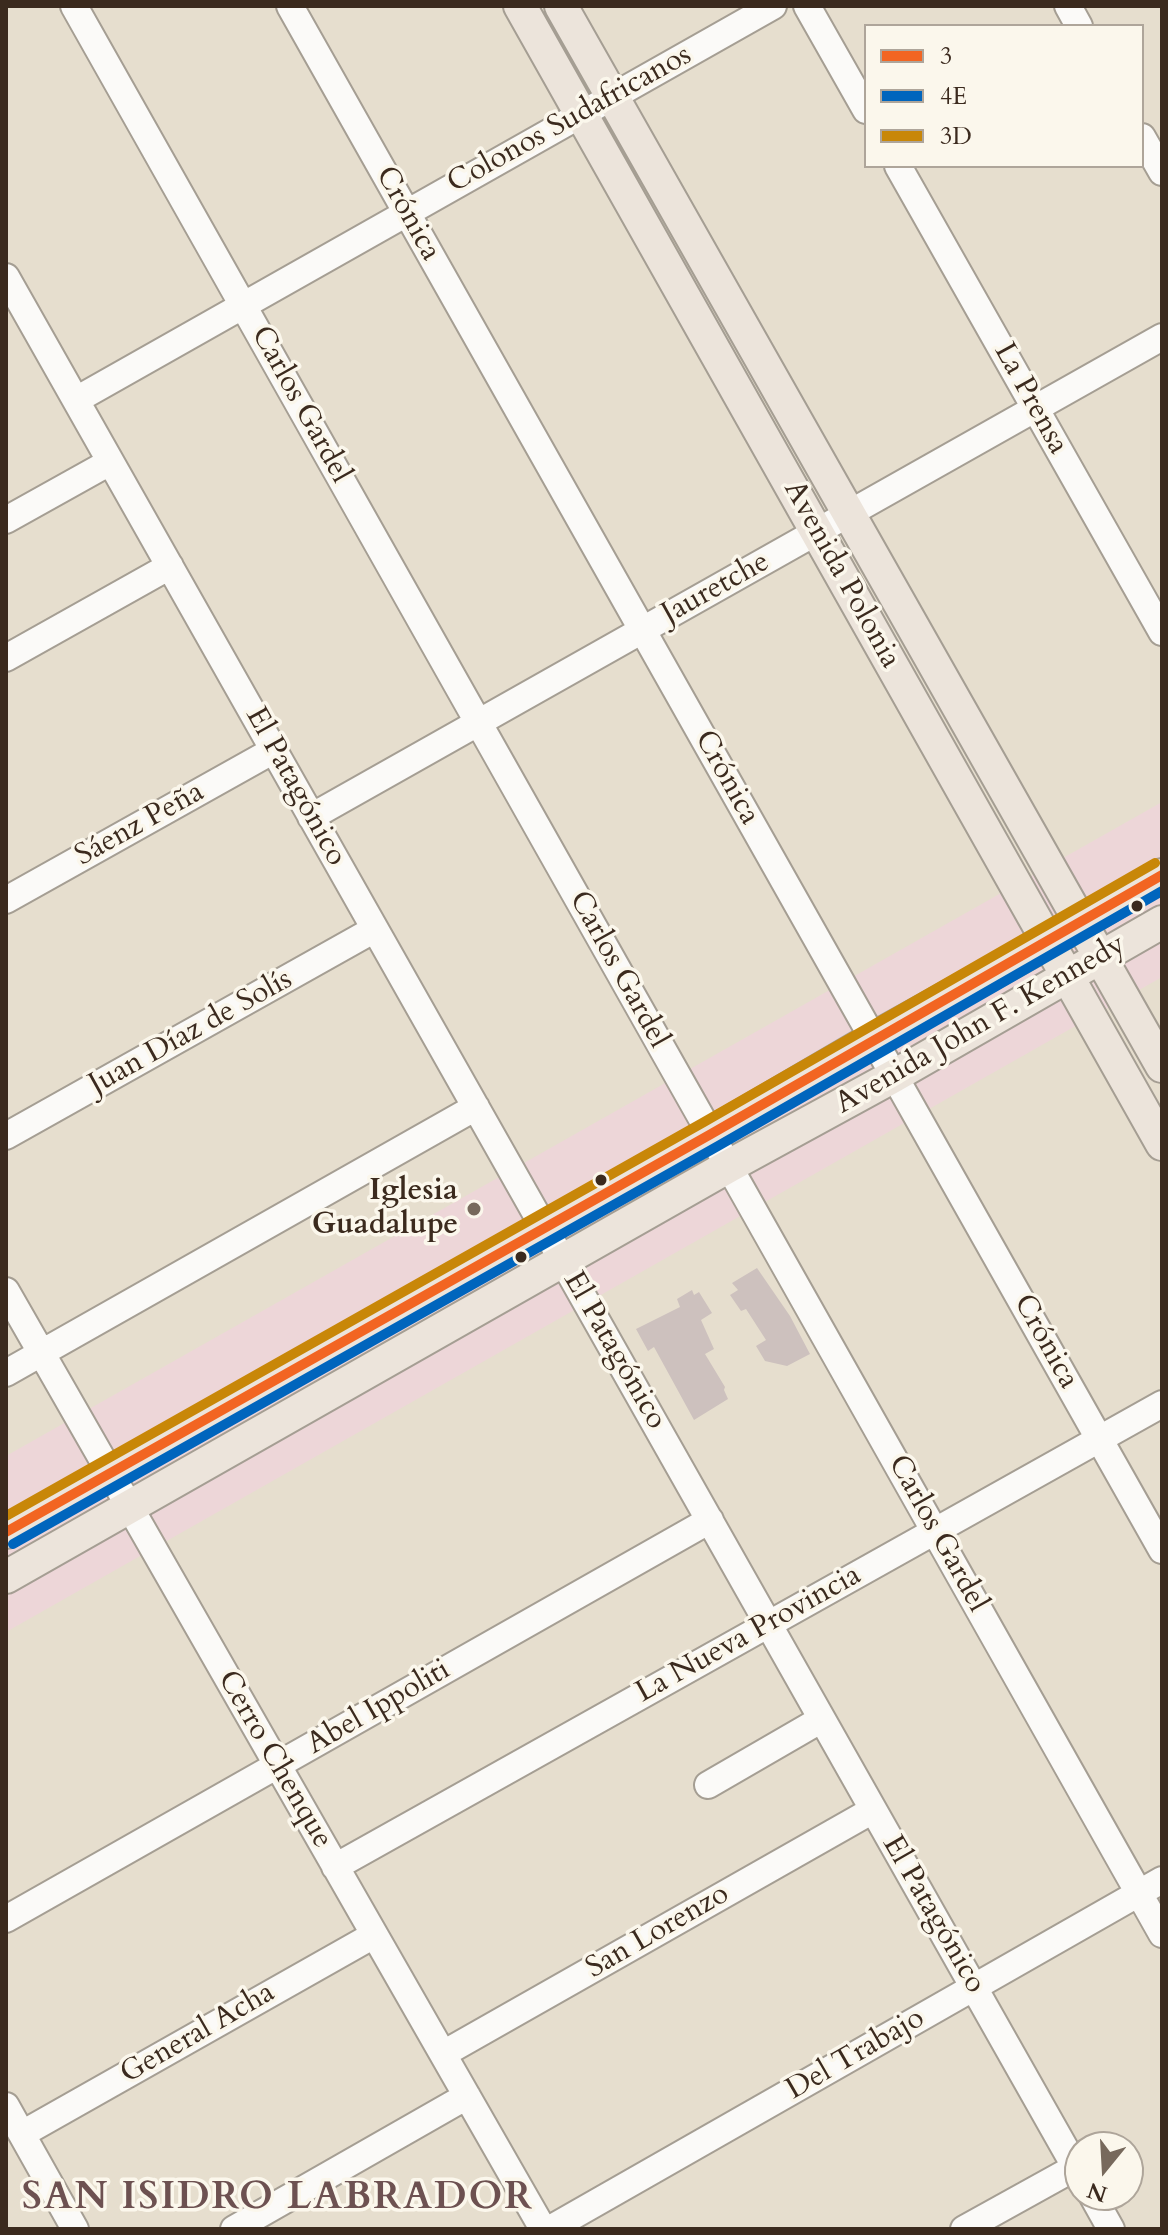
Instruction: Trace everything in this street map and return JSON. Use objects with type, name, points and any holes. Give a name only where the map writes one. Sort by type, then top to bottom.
[{"type":"main road","name":"Avenida Polonia","points":[[520,6],[1162,1144]]},
{"type":"main road","name":"Avenida Polonia","points":[[561,6],[1162,1066]]},
{"type":"main road","name":"Avenida John F. Kennedy","points":[[6,1532],[1162,875]]},
{"type":"main road","name":"Avenida John F. Kennedy","points":[[6,1577],[1162,922]]},
{"type":"street","name":"Carlos Gardel","points":[[74,6],[935,1531],[1151,1887],[1162,1934]]},
{"type":"street","name":"Crónica","points":[[290,6],[1162,1550]]},
{"type":"street","name":"Colonos Sudafricanos","points":[[76,400],[773,6]]},
{"type":"street","points":[[807,6],[864,106]]},
{"type":"street","points":[[1068,6],[1078,24]]},
{"type":"street","points":[[1144,140],[1162,172]]},
{"type":"street","name":"La Prensa","points":[[899,168],[1162,632]]},
{"type":"street","name":"El Patagónico","points":[[6,277],[1064,2146]]},
{"type":"street","name":"Jauretche","points":[[311,817],[1162,337]]},
{"type":"street","points":[[6,520],[110,462]]},
{"type":"street","points":[[6,658],[170,566]]},
{"type":"street","name":"Sáenz Peña","points":[[6,900],[274,750]]},
{"type":"street","name":"Juan Díaz de Solís","points":[[6,1136],[375,929]]},
{"type":"street","points":[[6,1373],[476,1107]]},
{"type":"street","name":"Cerro Chenque","points":[[6,1291],[543,2229]]},
{"type":"street","name":"La Nueva Provincia","points":[[335,1867],[1162,1404]]},
{"type":"street","name":"Abel Ippoliti","points":[[6,1919],[710,1520]]},
{"type":"street","points":[[708,1785],[822,1719]]},
{"type":"street","name":"San Lorenzo","points":[[443,2054],[873,1810]]},
{"type":"street","name":"Del Trabajo","points":[[550,2229],[1151,1887]]},
{"type":"street","name":"General Acha","points":[[22,2134],[374,1935]]},
{"type":"street","points":[[234,2229],[467,2096]]},
{"type":"street","points":[[6,2106],[75,2229]]},
{"type":"street","points":[[964,2229],[1064,2178]]},
{"type":"street","points":[[1101,2211],[1111,2229]]},
{"type":"shaded area","points":[[1162,802],[1162,977],[6,1632],[6,1456]]},
{"type":"building","points":[[757,1268],[790,1316],[810,1354],[787,1366],[765,1361],[756,1346],[766,1340],[746,1309],[741,1311],[730,1295],[738,1290],[732,1283]]},
{"type":"building","points":[[692,1290],[694,1295],[699,1292],[712,1313],[701,1320],[714,1349],[705,1354],[725,1387],[728,1399],[694,1420],[654,1347],[648,1351],[636,1329],[680,1307],[677,1299]]},
{"type":"transit line","name":"3D","points":[[6,1516],[1155,863]]},
{"type":"transit line","name":"3","points":[[6,1532],[1162,875]]},
{"type":"transit line","name":"4E","points":[[13,1544],[1162,891]]},
{"type":"place","name":"Iglesia Guadalupe","points":[[474,1209]]},
{"type":"district","name":"SAN ISIDRO LABRADOR","points":[[278,2199]]}]
